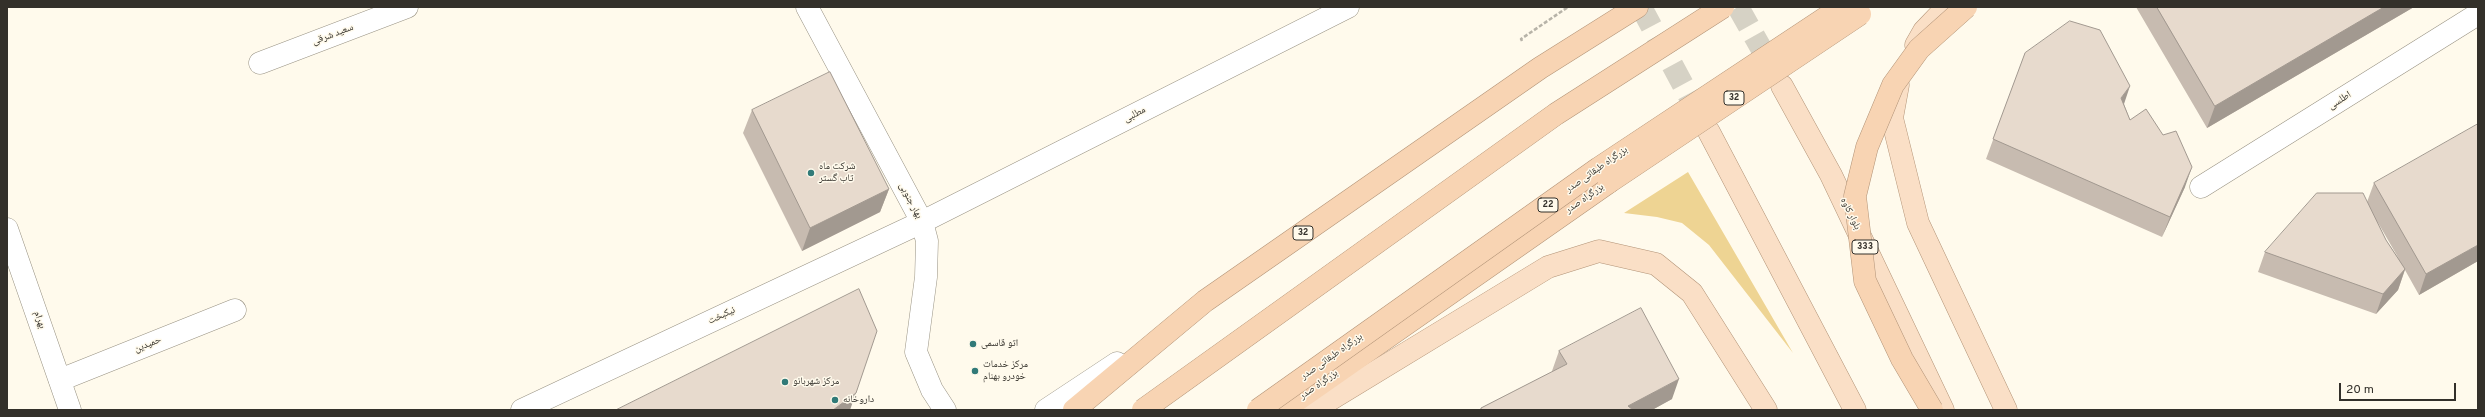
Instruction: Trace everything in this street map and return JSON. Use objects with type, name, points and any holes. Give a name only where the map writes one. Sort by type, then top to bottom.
[{"type":"highway","name":"32","points":[[1074,410],[1205,301],[1540,68],[1637,7]]},
{"type":"highway","points":[[1143,410],[1556,114],[1723,7]]},
{"type":"highway","points":[[1932,410],[1902,359],[1865,281],[1856,196],[1867,146],[1893,85],[1919,49],[1966,7]]},
{"type":"highway","name":"بزرگراه صدر","points":[[1283,410],[1857,9]]},
{"type":"highway","name":"بزرگراه طبقاتی صدر","points":[[1258,410],[1599,168],[1857,9]]},
{"type":"main road","points":[[1947,7],[1924,31],[1901,68],[1892,118],[1918,223],[2006,410]]},
{"type":"main road","name":"بلوار کاوه","points":[[1782,86],[1831,176],[1943,410]]},
{"type":"main road","points":[[1709,132],[1855,410]]},
{"type":"main road","points":[[1313,410],[1548,267],[1600,251],[1656,264],[1692,293],[1766,410]]},
{"type":"street","name":"سعید شرقی","points":[[260,63],[407,7]]},
{"type":"street","name":"بهار جنوبی","points":[[807,7],[922,222],[927,241],[926,277],[916,352],[932,390],[945,410]]},
{"type":"street","name":"مطلبی","points":[[922,222],[1348,7]]},
{"type":"street","name":"اطلسی","points":[[2201,187],[2478,14]]},
{"type":"street","name":"نیکبخت","points":[[522,410],[922,222]]},
{"type":"street","name":"بهرام","points":[[7,229],[70,410]]},
{"type":"street","points":[[1046,410],[1080,389],[1205,301]]},
{"type":"street","name":"حمیدین","points":[[60,380],[235,310]]},
{"type":"path","points":[[1521,39],[1568,7]]},
{"type":"shaded area","points":[[1688,172],[1793,353],[1709,245],[1682,223],[1657,217],[1624,213]]},
{"type":"building","points":[[2157,7],[2384,7],[2215,106]]},
{"type":"building","points":[[2070,21],[2100,30],[2130,86],[2121,98],[2130,120],[2146,109],[2163,135],[2176,131],[2192,167],[2170,217],[1993,139],[2025,53]]},
{"type":"building","name":"شرکت ماه تاب گستر","points":[[830,72],[889,189],[810,228],[752,110]]},
{"type":"building","points":[[2478,124],[2478,245],[2426,274],[2374,183]]},
{"type":"building","points":[[2317,193],[2363,193],[2386,240],[2405,269],[2383,294],[2265,252]]},
{"type":"building","name":"مرکز شهربانو","points":[[859,289],[877,331],[856,393],[833,410],[616,410]]},
{"type":"building","points":[[1641,308],[1679,379],[1628,406],[1633,410],[1481,410],[1481,408],[1567,364],[1559,351]]},
{"type":"tunnel","points":[[1641,7],[1703,122]]},
{"type":"tunnel","points":[[1738,7],[1775,73]]},
{"type":"place","name":"شرکت ماه تاب گستر","points":[[811,173]]},
{"type":"place","name":"اتو قاسمی","points":[[973,344]]},
{"type":"place","name":"مرکز خدمات خودرو بهنام","points":[[975,371]]},
{"type":"place","name":"مرکز شهربانو","points":[[785,382]]},
{"type":"place","name":"داروخانه","points":[[835,400]]}]
